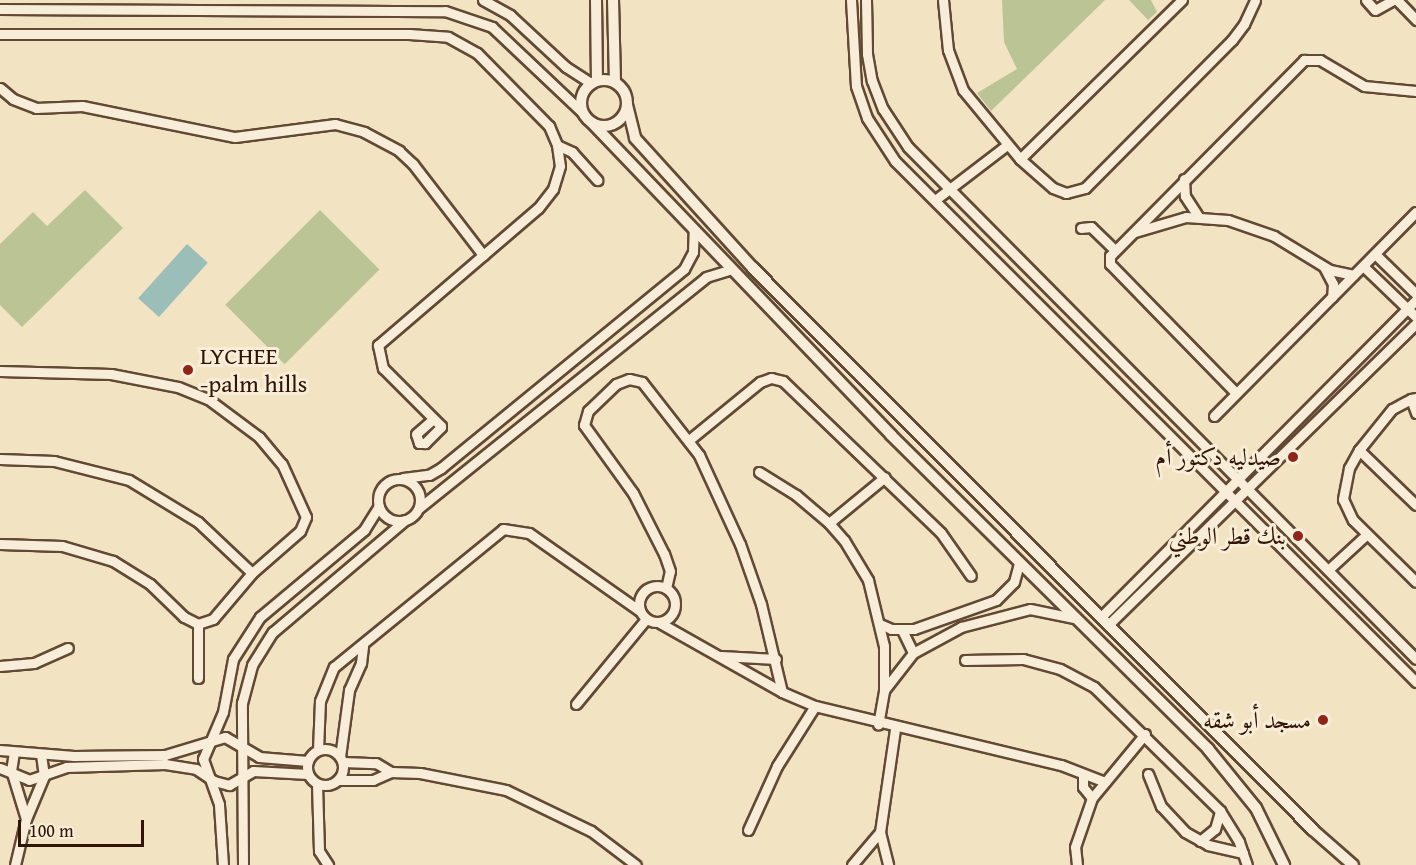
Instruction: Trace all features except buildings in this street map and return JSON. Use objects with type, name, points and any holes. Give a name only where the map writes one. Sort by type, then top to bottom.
[{"type":"street","points":[[483,0],[510,15],[566,67],[594,81],[615,82]]},
{"type":"street","points":[[582,112],[582,93],[594,81],[596,0]]},
{"type":"street","points":[[613,0],[615,82],[624,92],[635,138],[753,268],[1105,621],[1353,865]]},
{"type":"street","points":[[851,0],[853,70],[867,118],[895,161],[1416,682]]},
{"type":"street","points":[[866,0],[867,54],[883,109],[908,147],[1240,477],[1416,658]]},
{"type":"street","points":[[943,0],[945,36],[963,90],[1020,159],[1059,192],[1073,193],[1085,188],[1239,33],[1255,0]]},
{"type":"street","points":[[1020,159],[1182,0]]},
{"type":"street","points":[[1366,0],[1375,10],[1395,0],[1416,20]]},
{"type":"street","points":[[0,9],[419,5],[470,17],[492,27],[582,112],[694,229],[729,270],[1236,779],[1256,808],[1284,865]]},
{"type":"street","points":[[0,34],[366,33],[448,37],[477,53],[540,114],[557,145],[560,166],[553,189],[538,208],[378,345],[383,368],[433,418]]},
{"type":"street","points":[[1236,393],[1110,264],[1114,250],[1304,60],[1320,60],[1364,86],[1416,91]]},
{"type":"street","points":[[0,88],[13,99],[36,108],[82,106],[236,137],[335,124],[364,132],[399,150],[413,164],[483,255]]},
{"type":"street","points":[[592,123],[611,125],[622,117],[627,105]]},
{"type":"street","points":[[557,145],[572,152],[597,180]]},
{"type":"street","points":[[935,200],[947,188],[1007,145]]},
{"type":"street","points":[[1184,180],[1185,196],[1198,216]]},
{"type":"street","points":[[1214,416],[1416,213]]},
{"type":"street","points":[[1130,234],[1163,221],[1198,216],[1263,231],[1324,267],[1353,275]]},
{"type":"street","points":[[1081,228],[1091,227],[1114,250]]},
{"type":"street","points":[[223,865],[219,804],[203,759],[207,744],[223,712],[233,659],[250,628],[363,530],[379,506],[382,488],[392,480],[429,475],[441,468],[684,268],[693,252],[694,229]]},
{"type":"street","points":[[1376,254],[1416,294]]},
{"type":"street","points":[[1363,266],[1416,318]]},
{"type":"street","points":[[1324,267],[1333,284],[1332,297]]},
{"type":"street","points":[[684,268],[697,284]]},
{"type":"street","points":[[243,865],[242,748],[245,683],[261,647],[288,619],[419,507],[697,284],[716,272],[729,270]]},
{"type":"street","points":[[1105,621],[1228,493],[1240,477],[1416,300]]},
{"type":"street","points":[[1105,621],[1235,500],[1416,323]]},
{"type":"street","points":[[560,370],[572,386]]},
{"type":"street","points":[[0,371],[83,372],[142,379],[178,387],[236,416],[282,464],[306,517],[300,531],[252,573],[213,619],[198,624],[184,617],[150,584],[113,561],[63,546],[0,544]]},
{"type":"street","points":[[689,440],[760,382],[777,378],[885,477],[947,540],[971,576]]},
{"type":"street","points":[[666,588],[670,571],[664,554],[633,493],[587,431],[584,417],[616,384],[636,379],[689,440],[740,544],[776,659],[782,692]]},
{"type":"street","points":[[1416,413],[1413,398],[1392,409],[1359,450],[1349,468],[1343,499],[1353,520],[1366,535],[1416,582]]},
{"type":"street","points":[[1359,450],[1416,505]]},
{"type":"street","points":[[0,459],[54,461],[129,480],[198,522],[252,573]]},
{"type":"street","points":[[759,472],[796,495],[829,523],[857,559],[880,624],[884,691],[878,724]]},
{"type":"street","points":[[829,523],[885,477]]},
{"type":"street","points":[[403,478],[418,488],[419,507]]},
{"type":"street","points":[[379,506],[387,517],[405,520]]},
{"type":"street","points":[[985,529],[1000,515]]},
{"type":"street","points":[[308,774],[308,761],[318,750],[325,683],[340,661],[363,646],[495,533],[512,528],[529,533],[643,615],[660,622],[782,692],[815,706],[895,729],[1061,765],[1083,776],[1105,782]]},
{"type":"street","points":[[1328,570],[1366,535]]},
{"type":"street","points":[[880,624],[902,630],[989,603],[1008,590],[1019,563]]},
{"type":"street","points":[[576,704],[643,615],[643,593],[656,586],[666,588],[675,600],[675,610],[660,622]]},
{"type":"street","points":[[1008,590],[1015,610]]},
{"type":"street","points":[[989,603],[993,616]]},
{"type":"street","points":[[975,608],[980,621]]},
{"type":"street","points":[[884,691],[912,654],[938,637],[1015,610],[1045,609],[1074,618]]},
{"type":"street","points":[[198,624],[198,678]]},
{"type":"street","points":[[902,630],[912,654]]},
{"type":"street","points":[[1389,655],[1400,642]]},
{"type":"street","points":[[339,780],[349,690],[361,663],[363,646]]},
{"type":"street","points":[[0,666],[34,663],[68,648]]},
{"type":"street","points":[[718,656],[776,659]]},
{"type":"street","points":[[965,660],[1023,659],[1060,669],[1110,698],[1220,812],[1243,853],[1247,865]]},
{"type":"street","points":[[748,830],[777,766],[815,706]]},
{"type":"street","points":[[888,865],[880,832],[895,729]]},
{"type":"street","points":[[1077,865],[1076,848],[1092,798],[1145,734]]},
{"type":"street","points":[[0,750],[41,754],[165,755],[225,737],[259,758],[308,761]]},
{"type":"street","points":[[318,750],[330,749],[342,759],[376,763],[391,772],[449,776],[506,790],[567,818],[632,863]]},
{"type":"street","points":[[14,752],[14,777],[26,819]]},
{"type":"street","points":[[15,865],[26,819],[44,776],[41,754]]},
{"type":"street","points":[[284,759],[284,772]]},
{"type":"street","points":[[0,768],[14,777],[29,780],[66,767],[165,764],[183,765],[229,784],[253,771],[308,774],[318,784],[327,786],[339,780],[373,780],[391,772]]},
{"type":"street","points":[[1148,774],[1161,806],[1178,826],[1200,841],[1243,853]]},
{"type":"street","points":[[1083,776],[1083,787],[1092,798]]},
{"type":"street","points":[[318,784],[318,865]]},
{"type":"street","points":[[1200,841],[1215,829],[1220,812]]},
{"type":"street","points":[[852,865],[880,832]]},
{"type":"street","points":[[319,851],[327,865]]},
{"type":"green space","points":[[1002,0],[1105,0],[991,111],[977,93],[1017,69],[1004,42]]},
{"type":"green space","points":[[1129,0],[1151,0],[1157,12],[1148,20]]},
{"type":"green space","points":[[85,190],[123,228],[22,327],[0,305],[0,244],[33,212],[47,226]]},
{"type":"green space","points":[[320,210],[379,269],[285,364],[225,305]]},
{"type":"water","points":[[187,244],[208,263],[159,317],[138,298]]},
{"type":"place","name":"LYCHEE -palm hills","points":[[188,370]]},
{"type":"place","name":"صيدليه دكتور أم","points":[[1293,457]]},
{"type":"place","name":"بنك قطر الوطني","points":[[1298,536]]},
{"type":"place","name":"مسجد أبو شقه","points":[[1323,720]]}]
